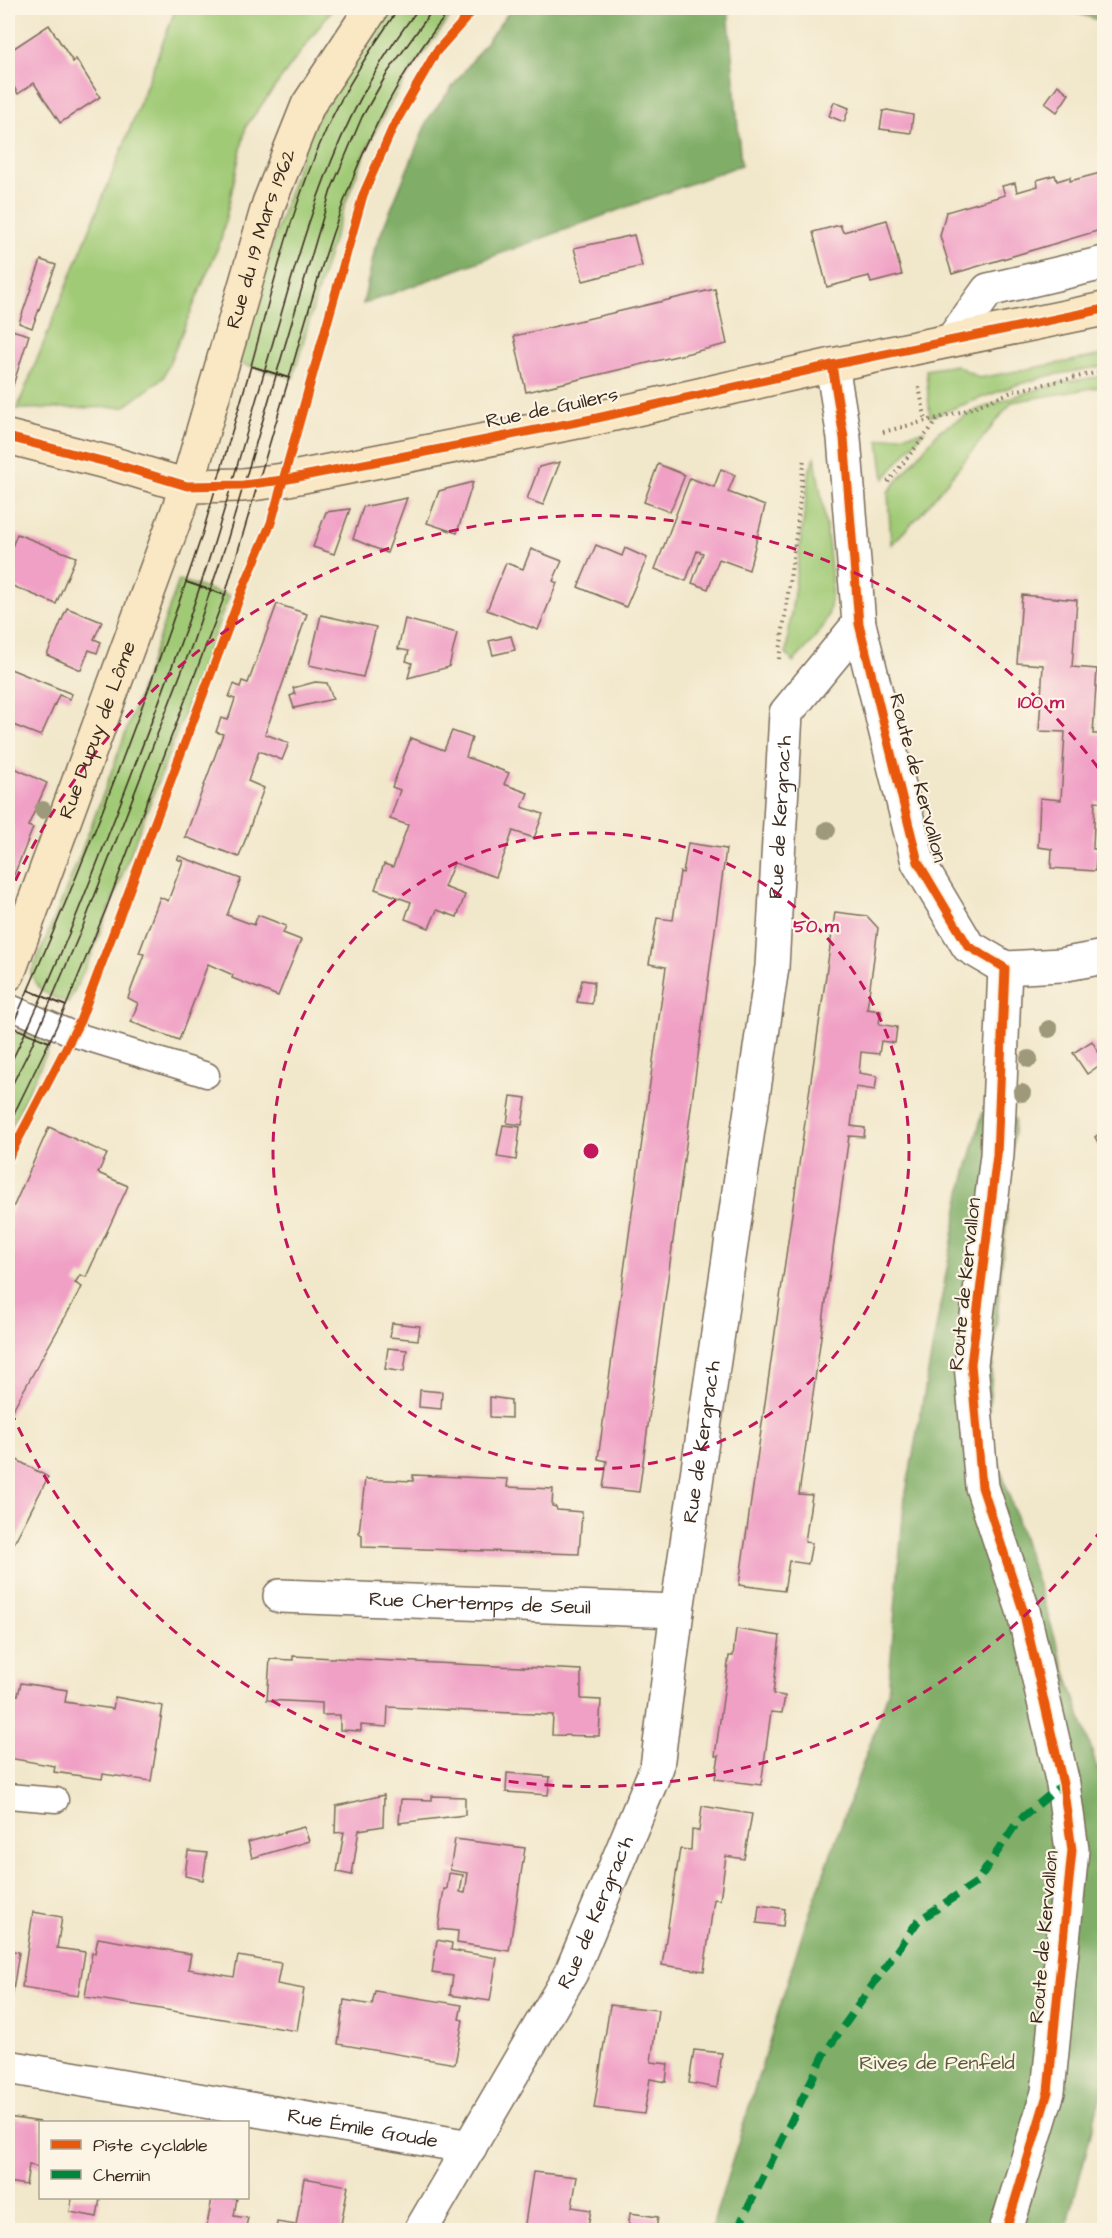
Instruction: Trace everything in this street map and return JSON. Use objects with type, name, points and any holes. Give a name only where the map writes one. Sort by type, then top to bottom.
[{"type":"street","name":"Rue du 19 Mars 1962","points":[[187,486],[269,203],[308,105],[372,8]]},
{"type":"street","points":[[952,340],[988,290],[1104,263]]},
{"type":"street","name":"Rue de Guilers","points":[[8,436],[187,486],[243,484],[319,474],[597,418],[832,365],[1104,309]]},
{"type":"street","name":"Route de Kervallon","points":[[832,365],[844,438],[859,624],[918,862],[968,946],[1005,968],[997,1155],[971,1364],[982,1487],[1023,1610],[1062,1784],[1072,1850],[1048,2092],[1006,2230]]},
{"type":"street","name":"Rue Dupuy de Lôme","points":[[8,974],[187,486]]},
{"type":"street","name":"Rue de Kergrac'h","points":[[420,2230],[571,1973],[657,1767],[677,1611],[772,967],[786,713],[859,624]]},
{"type":"street","points":[[1005,968],[1061,965],[1104,957]]},
{"type":"street","name":"Rue Chertemps de Seuil","points":[[280,1596],[677,1611]]},
{"type":"street","name":"Rue Émile Goude","points":[[8,2067],[470,2147]]},
{"type":"lane","points":[[8,1006],[73,1034],[207,1075]]},
{"type":"lane","points":[[8,1796],[56,1800]]},
{"type":"path","points":[[844,438],[873,435],[964,411],[1014,391],[1104,371]]},
{"type":"path","points":[[886,485],[940,417]]},
{"type":"path","points":[[786,713],[778,665],[797,528],[804,454]]},
{"type":"green space","points":[[176,8],[333,8],[246,126],[221,240],[163,378],[124,407],[17,409],[123,147]]},
{"type":"green space","points":[[386,8],[457,8],[414,67],[376,130],[339,221],[293,378],[234,362],[310,128]]},
{"type":"green space","points":[[512,8],[728,8],[741,165],[363,304],[375,248],[428,119]]},
{"type":"green space","points":[[1061,8],[1104,8],[1104,22]]},
{"type":"green space","points":[[1104,355],[1104,366],[1048,376],[1016,385],[930,417],[926,370],[956,365],[979,378]]},
{"type":"green space","points":[[1104,376],[1104,386],[1012,402],[921,514],[891,545],[888,492],[940,430],[974,411],[1016,396],[1058,383]]},
{"type":"green space","points":[[924,431],[884,479],[879,440]]},
{"type":"green space","points":[[815,457],[830,563],[830,604],[827,618],[820,630],[793,662],[786,654],[810,469]]},
{"type":"green space","points":[[179,580],[229,596],[92,954],[68,1003],[50,996],[41,989],[31,973],[91,827]]},
{"type":"green space","points":[[22,1031],[51,1044],[8,1133],[8,1036]]},
{"type":"green space","name":"Rives de Penfeld","points":[[983,1112],[1015,1119],[987,1427],[1104,1789],[1104,2083],[1066,2230],[711,2230],[801,1938],[888,1693],[904,1503],[962,1187]]},
{"type":"building","points":[[49,25],[73,62],[76,59],[100,97],[60,123],[34,83],[18,94],[8,77],[8,52]]},
{"type":"building","points":[[1058,85],[1069,94],[1057,112],[1045,103]]},
{"type":"building","points":[[834,102],[849,108],[844,122],[829,116]]},
{"type":"building","points":[[883,111],[913,115],[911,133],[880,129]]},
{"type":"building","points":[[1104,172],[1104,229],[952,274],[940,236],[946,212],[1005,195],[1002,186],[1015,183],[1017,192],[1038,186],[1037,180],[1055,175],[1057,181],[1070,177],[1070,181]]},
{"type":"building","points":[[887,220],[902,275],[871,283],[869,276],[827,287],[813,232],[840,225],[843,232]]},
{"type":"building","points":[[634,235],[642,266],[583,281],[574,248]]},
{"type":"building","points":[[41,260],[56,265],[32,328],[19,323]]},
{"type":"building","points":[[715,289],[727,344],[526,392],[514,336]]},
{"type":"building","points":[[8,329],[29,335],[8,401]]},
{"type":"building","points":[[560,462],[543,505],[527,499],[539,467]]},
{"type":"building","points":[[658,464],[685,475],[670,512],[644,502]]},
{"type":"building","points":[[721,469],[735,475],[728,492],[765,506],[749,570],[719,559],[708,589],[692,583],[703,553],[697,551],[686,581],[655,569],[690,478],[714,487]]},
{"type":"building","points":[[473,482],[457,533],[427,523],[439,491]]},
{"type":"building","points":[[407,498],[387,553],[353,539],[363,507]]},
{"type":"building","points":[[350,509],[334,554],[313,547],[326,512]]},
{"type":"building","points":[[17,534],[76,557],[56,604],[8,584],[8,557]]},
{"type":"building","points":[[596,545],[622,556],[625,548],[647,558],[626,607],[578,587]]},
{"type":"building","points":[[531,549],[562,561],[553,581],[557,583],[538,630],[487,610],[506,563],[523,569]]},
{"type":"building","points":[[1022,595],[1077,600],[1072,667],[1097,669],[1093,734],[1104,734],[1104,802],[1095,801],[1093,849],[1097,849],[1095,871],[1051,868],[1052,849],[1038,847],[1040,798],[1061,800],[1065,732],[1039,731],[1043,665],[1017,663]]},
{"type":"building","points":[[277,604],[307,614],[265,734],[289,743],[282,760],[259,751],[248,781],[264,788],[239,857],[185,837],[223,734],[216,732],[221,718],[228,720],[235,699],[229,697],[234,684],[240,687],[242,681],[248,683]]},
{"type":"building","points":[[67,608],[102,622],[94,639],[101,642],[97,653],[89,650],[81,670],[47,655]]},
{"type":"building","points":[[321,615],[376,627],[363,677],[309,665]]},
{"type":"building","points":[[405,619],[457,633],[449,667],[408,678],[412,663],[406,661],[409,651],[398,649]]},
{"type":"building","points":[[511,636],[515,650],[493,655],[489,641]]},
{"type":"building","points":[[8,668],[72,694],[70,699],[59,695],[41,736],[8,723]]},
{"type":"building","points":[[315,682],[327,683],[333,699],[294,708],[290,696],[295,694],[293,688]]},
{"type":"building","points":[[452,731],[472,738],[466,757],[509,773],[504,784],[528,793],[522,807],[543,814],[534,838],[513,831],[496,877],[454,863],[444,887],[465,895],[457,917],[437,910],[429,928],[405,919],[411,902],[375,889],[384,864],[393,867],[408,825],[390,819],[400,790],[392,787],[411,738],[444,750]]},
{"type":"building","points":[[8,765],[47,783],[28,826],[33,828],[8,890]]},
{"type":"building","points":[[688,843],[726,849],[639,1492],[603,1488],[607,1461],[598,1459],[666,967],[649,964],[657,918],[673,920],[680,872],[683,873]]},
{"type":"building","points":[[179,856],[241,879],[227,915],[254,925],[258,915],[286,926],[283,933],[301,940],[278,996],[232,978],[233,975],[208,964],[179,1040],[131,1022],[138,1003],[128,998],[144,954],[139,953],[160,897],[168,901],[183,861],[177,859]]},
{"type":"building","points":[[835,912],[867,916],[878,928],[867,1009],[881,1011],[879,1024],[897,1027],[895,1043],[881,1041],[879,1054],[861,1052],[859,1073],[877,1076],[875,1090],[856,1087],[851,1126],[865,1128],[864,1137],[849,1136],[799,1494],[812,1495],[805,1542],[812,1543],[808,1564],[789,1561],[784,1591],[739,1585]]},
{"type":"building","points":[[582,980],[594,982],[592,1004],[577,1002]]},
{"type":"building","points":[[1092,1041],[1104,1062],[1087,1074],[1073,1053]]},
{"type":"building","points":[[511,1096],[526,1098],[522,1125],[507,1123]]},
{"type":"building","points":[[503,1125],[520,1127],[516,1160],[497,1157]]},
{"type":"building","points":[[49,1127],[107,1154],[98,1173],[128,1186],[86,1277],[80,1275],[75,1283],[82,1287],[8,1418],[8,1236],[11,1227],[8,1226],[8,1219]]},
{"type":"building","points":[[1104,1131],[1104,1153],[1095,1137]]},
{"type":"building","points":[[392,1323],[420,1326],[418,1340],[390,1337]]},
{"type":"building","points":[[388,1348],[407,1350],[404,1372],[385,1369]]},
{"type":"building","points":[[420,1390],[442,1392],[441,1409],[419,1407]]},
{"type":"building","points":[[490,1397],[511,1400],[511,1418],[490,1417]]},
{"type":"building","points":[[8,1455],[48,1477],[8,1555]]},
{"type":"building","points":[[413,1475],[508,1479],[507,1487],[553,1489],[552,1506],[557,1510],[582,1512],[579,1554],[362,1547],[362,1535],[359,1533],[365,1479],[413,1481]]},
{"type":"building","points":[[736,1629],[780,1636],[773,1694],[785,1696],[782,1713],[771,1712],[761,1785],[715,1779],[719,1756],[715,1756],[729,1656],[733,1656]]},
{"type":"building","points":[[293,1656],[581,1670],[581,1699],[601,1700],[599,1736],[552,1735],[553,1715],[388,1707],[387,1727],[361,1725],[361,1731],[340,1730],[340,1715],[322,1715],[322,1703],[267,1700],[270,1659],[293,1660]]},
{"type":"building","points":[[21,1683],[67,1690],[65,1702],[113,1709],[115,1697],[163,1706],[151,1781],[103,1774],[102,1779],[54,1772],[55,1766],[9,1758],[8,1762],[8,1693],[18,1695]]},
{"type":"building","points":[[507,1773],[550,1777],[548,1795],[506,1792]]},
{"type":"building","points":[[384,1795],[383,1826],[359,1830],[352,1875],[337,1872],[344,1832],[335,1833],[336,1806]]},
{"type":"building","points":[[432,1796],[465,1797],[465,1815],[399,1823],[401,1799],[432,1800]]},
{"type":"building","points":[[702,1806],[752,1814],[744,1859],[726,1856],[720,1900],[714,1899],[704,1971],[662,1965],[680,1849],[691,1850],[692,1830],[699,1831]]},
{"type":"building","points":[[304,1827],[309,1841],[252,1858],[248,1842]]},
{"type":"building","points":[[455,1839],[525,1848],[509,1951],[457,1943],[458,1931],[438,1929],[444,1889],[447,1889],[449,1873],[463,1875],[460,1892],[465,1893],[468,1873],[450,1870]]},
{"type":"building","points":[[188,1851],[207,1853],[203,1880],[185,1876]]},
{"type":"building","points":[[759,1905],[785,1909],[783,1926],[757,1923]]},
{"type":"building","points":[[33,1912],[62,1917],[57,1948],[85,1952],[78,1996],[22,1987]]},
{"type":"building","points":[[98,1938],[191,1954],[188,1969],[234,1977],[238,1956],[281,1963],[277,1984],[304,1989],[297,2031],[85,1997],[92,1953],[95,1953]]},
{"type":"building","points":[[437,1940],[452,1943],[451,1950],[497,1958],[490,2001],[450,1995],[453,1976],[432,1973]]},
{"type":"building","points":[[8,1950],[19,1952],[10,2010],[8,2010]]},
{"type":"building","points":[[375,1991],[462,2005],[459,2019],[463,2020],[455,2064],[338,2044],[344,2000],[372,2005]]},
{"type":"building","points":[[610,2005],[658,2010],[651,2062],[668,2064],[666,2082],[650,2079],[644,2114],[594,2108]]},
{"type":"building","points":[[694,2050],[722,2053],[717,2088],[689,2083]]},
{"type":"building","points":[[8,2117],[39,2122],[39,2167],[29,2165],[26,2185],[8,2182]]},
{"type":"building","points":[[533,2172],[577,2177],[572,2207],[591,2210],[589,2230],[524,2230]]},
{"type":"building","points":[[304,2178],[348,2186],[340,2230],[276,2230],[277,2222],[296,2225]]},
{"type":"building","points":[[72,2199],[100,2199],[97,2217],[70,2212]]},
{"type":"building","points":[[212,2199],[237,2199],[234,2216],[248,2218],[245,2230],[206,2230]]},
{"type":"building","points":[[630,2213],[658,2217],[656,2230],[628,2230]]},
{"type":"tram line","points":[[399,8],[351,82],[314,158],[284,246],[251,366],[289,378],[333,231],[370,138],[393,93],[420,50],[452,8]]},
{"type":"tram line","points":[[8,1068],[54,969],[82,901],[182,638],[205,573],[304,239],[332,159],[369,82],[419,8]]},
{"type":"tram line","points":[[8,1093],[31,1047],[83,926],[193,642],[227,541],[331,190],[362,117],[388,72],[434,8]]},
{"type":"tram line","points":[[251,366],[289,378],[225,595],[186,582],[251,366]]},
{"type":"tram line","points":[[186,582],[225,595],[106,909],[66,1006],[28,990],[112,788],[186,582]]},
{"type":"tram line","points":[[28,990],[66,1006],[49,1042],[12,1027],[28,990]]},
{"type":"tram line","points":[[8,1126],[49,1042],[42,1039]]},
{"type":"marked path","points":[[737,2230],[826,2051],[918,1921],[977,1882],[1018,1821],[1063,1784]]},
{"type":"cycle path","points":[[8,1159],[80,1021],[244,586],[271,523],[363,195],[393,127],[436,52],[475,8]]},
{"type":"cycle path","points":[[8,437],[114,464],[187,486],[243,485],[283,480],[597,418],[832,365],[1104,309]]},
{"type":"cycle path","points":[[832,365],[844,438],[859,624],[918,862],[968,946],[1005,968],[997,1155],[971,1364],[982,1487],[1023,1610],[1063,1784],[1072,1850],[1048,2092],[1006,2230]]}]
